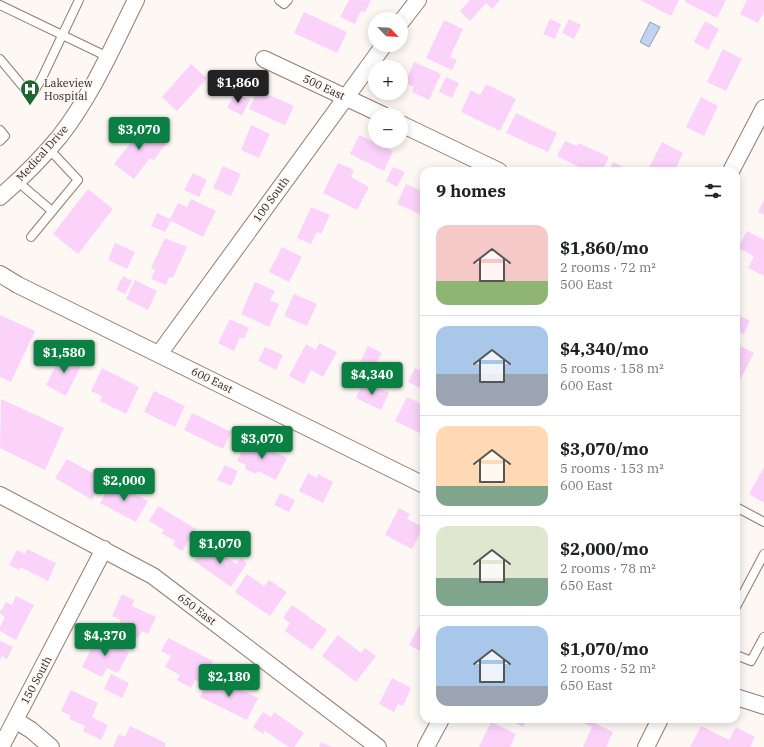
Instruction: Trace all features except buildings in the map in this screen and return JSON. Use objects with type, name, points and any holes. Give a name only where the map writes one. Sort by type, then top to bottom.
[{"type":"street","name":"Medical Drive","points":[[0,197],[18,182],[61,135],[81,105],[108,57],[136,0]]},
{"type":"street","points":[[408,13],[418,0]]},
{"type":"street","name":"100 South","points":[[159,354],[379,52]]},
{"type":"street","name":"500 East","points":[[264,59],[369,108]]},
{"type":"street","points":[[733,167],[764,108]]},
{"type":"street","points":[[408,127],[491,167]]},
{"type":"street","name":"600 East","points":[[0,274],[18,285],[420,483]]},
{"type":"street","name":"650 East","points":[[0,495],[143,570],[162,582],[378,747]]},
{"type":"street","name":"150 South","points":[[0,747],[104,550]]},
{"type":"street","points":[[740,698],[764,706]]},
{"type":"street","points":[[15,720],[31,730],[51,747]]},
{"type":"street","points":[[426,747],[439,723]]},
{"type":"street","points":[[646,747],[658,723]]},
{"type":"lane","points":[[0,59],[25,90],[34,91],[41,80],[80,0]]},
{"type":"lane","points":[[279,0],[284,4],[288,0]]},
{"type":"lane","points":[[0,5],[108,57]]},
{"type":"lane","points":[[0,130],[5,136],[0,141]]},
{"type":"lane","points":[[31,237],[78,180],[49,149]]},
{"type":"lane","points":[[18,182],[52,211]]},
{"type":"lane","points":[[740,509],[764,522]]},
{"type":"lane","points":[[740,599],[764,554]]},
{"type":"lane","points":[[740,656],[751,661],[764,637]]},
{"type":"water","points":[[650,22],[660,27],[649,47],[640,42]]},
{"type":"place","name":"Lakeview Hospital","points":[[30,106]]}]
